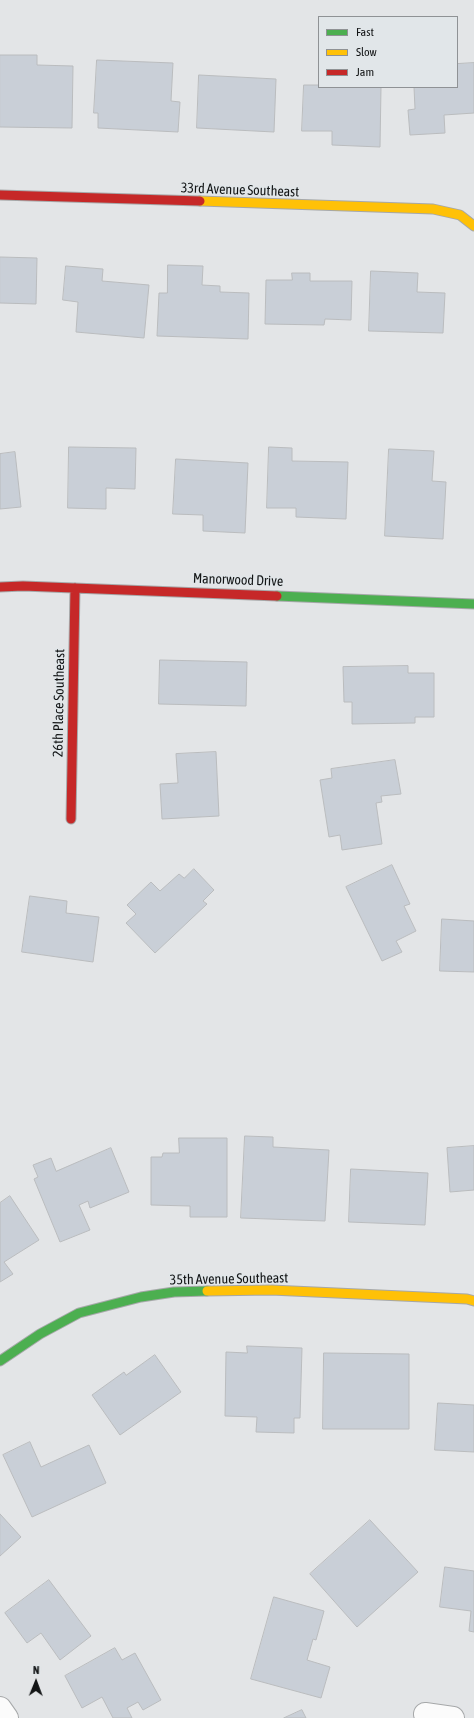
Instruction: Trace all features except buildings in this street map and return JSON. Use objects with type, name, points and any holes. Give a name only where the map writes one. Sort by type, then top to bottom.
[{"type":"street","name":"33rd Avenue Southeast","points":[[0,195],[433,209],[458,213],[468,218],[474,226]]},
{"type":"street","name":"Manorwood Drive","points":[[0,587],[23,586],[474,604]]},
{"type":"street","name":"26th Place Southeast","points":[[71,818],[75,588]]},
{"type":"street","name":"35th Avenue Southeast","points":[[0,1361],[40,1334],[79,1313],[141,1297],[174,1292],[271,1290],[467,1299],[474,1301]]},
{"type":"street","points":[[0,1708],[7,1718]]},
{"type":"street","points":[[425,1714],[453,1718]]},
{"type":"traffic: fast","points":[[277,596],[474,604]]},
{"type":"traffic: fast","points":[[0,1361],[40,1334],[79,1313],[141,1297],[174,1292],[207,1291]]},
{"type":"traffic: slow","points":[[200,201],[433,209],[460,215],[474,226]]},
{"type":"traffic: slow","points":[[207,1291],[271,1290],[467,1299],[474,1301]]},
{"type":"traffic: jam","points":[[0,195],[200,201]]},
{"type":"traffic: jam","points":[[0,587],[23,586],[277,596]]},
{"type":"traffic: jam","points":[[71,819],[75,588]]}]
